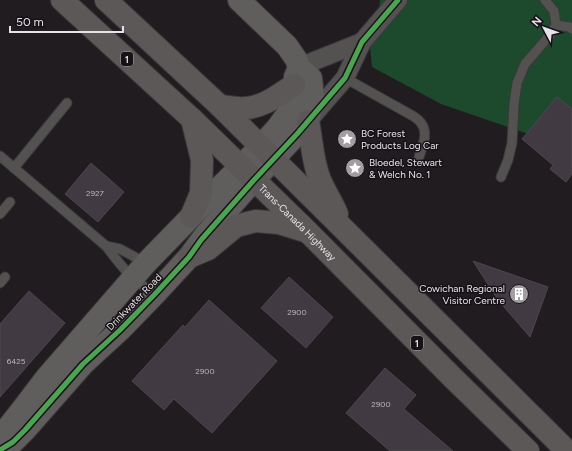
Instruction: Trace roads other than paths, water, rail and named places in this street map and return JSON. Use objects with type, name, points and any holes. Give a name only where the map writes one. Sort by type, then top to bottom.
[{"type":"highway","name":"Trans-Canada Highway","points":[[62,0],[192,119],[308,232],[454,380],[528,451]]},
{"type":"highway","points":[[106,0],[220,106],[567,451]]},
{"type":"highway","points":[[220,106],[246,108],[261,105],[274,98],[297,76]]},
{"type":"highway","points":[[191,217],[201,193],[202,160],[192,119]]},
{"type":"highway","points":[[308,121],[311,134],[312,154],[320,180],[342,227]]},
{"type":"highway","points":[[189,257],[208,249],[236,226],[256,221],[279,223],[308,232]]},
{"type":"street","points":[[239,0],[287,46],[296,59],[297,76],[293,98],[288,113],[278,127],[267,153]]},
{"type":"street","points":[[267,153],[297,134],[345,78],[362,42],[398,0]]},
{"type":"street","points":[[297,76],[362,42]]},
{"type":"street","points":[[297,76],[311,78],[313,98],[308,121]]},
{"type":"street","name":"Drinkwater Road","points":[[0,450],[4,432],[22,411],[46,377],[140,271],[191,217],[247,173],[267,153]]},
{"type":"street","name":"Drinkwater Road","points":[[0,450],[13,442],[25,430],[84,364],[120,330],[189,257],[247,173]]},
{"type":"lane","points":[[501,178],[508,160],[512,143],[514,104],[517,83],[524,64],[550,35],[556,25],[554,11],[545,0]]},
{"type":"lane","points":[[556,25],[570,27],[572,29]]},
{"type":"lane","points":[[345,78],[413,116],[421,123],[425,132],[419,157]]},
{"type":"lane","points":[[14,168],[68,103]]},
{"type":"lane","points":[[0,156],[106,246],[126,272],[140,271]]},
{"type":"lane","points":[[0,214],[10,202]]},
{"type":"lane","points":[[106,246],[120,249],[140,271],[154,295]]},
{"type":"place","name":"BC Forest Products Log Car","points":[[347,139]]},
{"type":"place","name":"Bloedel, Stewart & Welch No. 1","points":[[355,168]]},
{"type":"place","name":"Cowichan Regional Visitor Centre","points":[[519,294]]}]
